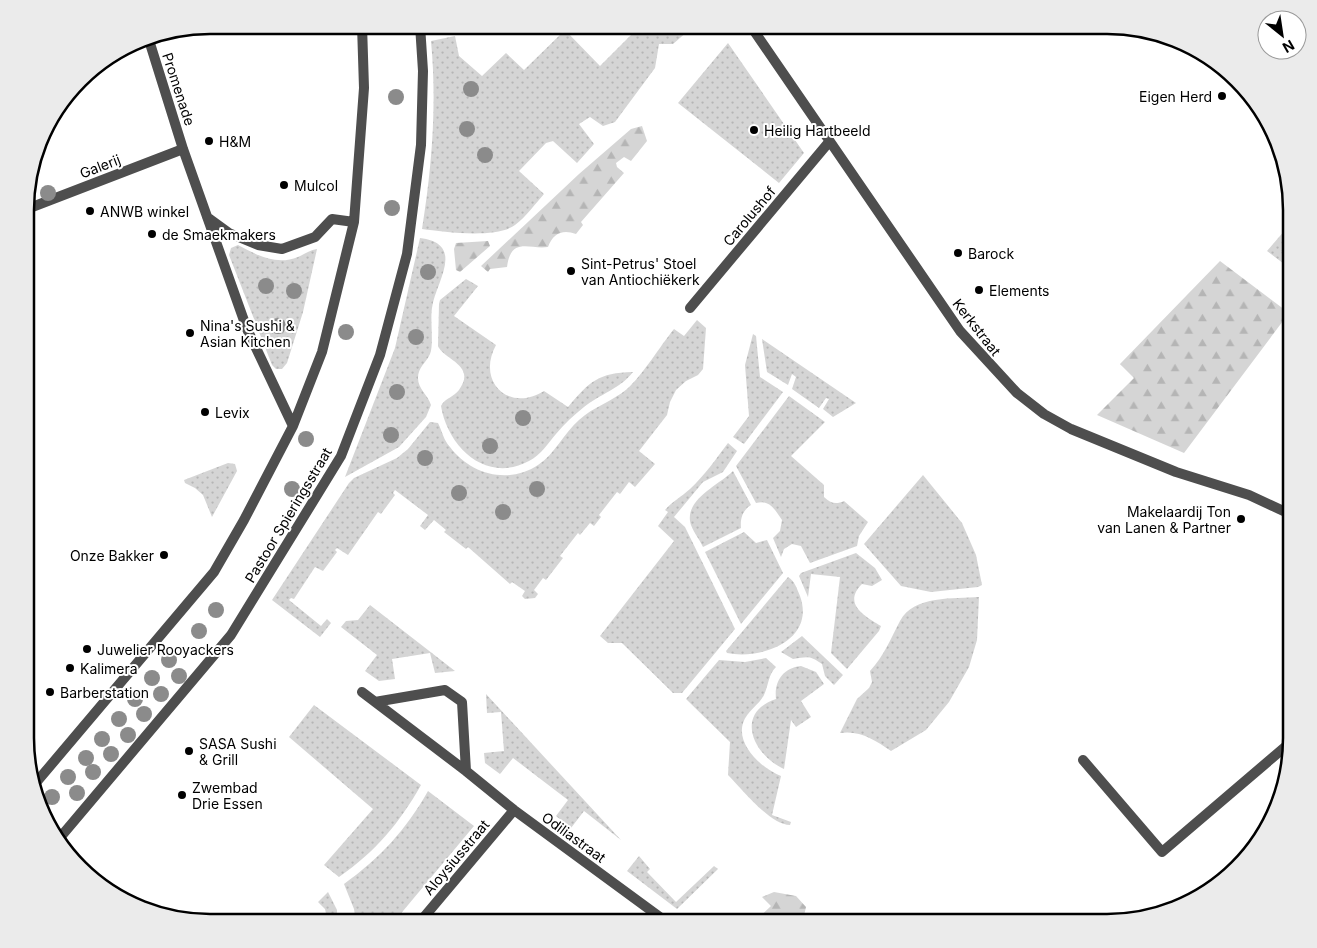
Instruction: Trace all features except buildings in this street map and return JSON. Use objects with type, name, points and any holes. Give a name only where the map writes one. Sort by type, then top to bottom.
[{"type":"street","points":[[39,779],[214,572],[244,520],[293,426],[322,352],[354,222],[364,88],[362,34]]},
{"type":"street","name":"Pastoor Spieringsstraat","points":[[62,835],[231,635],[340,456],[380,355],[407,254],[421,145],[423,71],[421,34]]},
{"type":"street","name":"Kerkstraat","points":[[756,34],[960,332],[1017,393],[1044,414],[1088,437],[1176,472],[1249,495],[1283,511]]},
{"type":"street","name":"Promenade","points":[[150,44],[183,149]]},
{"type":"street","name":"Carolushof","points":[[690,308],[830,142]]},
{"type":"street","points":[[183,149],[247,329],[293,426]]},
{"type":"street","name":"Galerij","points":[[34,206],[183,149]]},
{"type":"street","points":[[207,217],[229,233],[258,245],[282,248],[315,237],[332,219],[354,222]]},
{"type":"street","points":[[375,702],[445,690],[462,702],[466,771]]},
{"type":"street","name":"Odiliastraat","points":[[362,692],[514,810],[656,914]]},
{"type":"street","points":[[1083,760],[1162,852],[1283,749]]},
{"type":"street","name":"Aloysiusstraat","points":[[427,914],[514,810]]},
{"type":"green space","points":[[561,34],[569,34],[600,66],[632,34],[685,34],[673,44],[659,44],[655,68],[615,122],[603,126],[590,117],[579,124],[594,144],[577,163],[553,141],[546,143],[519,171],[544,194],[515,225],[496,232],[483,233],[443,232],[422,229],[433,135],[434,88],[431,41],[455,36],[459,56],[482,76],[506,53],[524,70]]},
{"type":"green space","points":[[728,43],[804,153],[779,183],[678,103]]},
{"type":"green space","points":[[642,126],[647,141],[631,161],[624,157],[616,163],[617,167],[624,173],[581,222],[583,225],[576,234],[559,233],[553,238],[548,247],[522,246],[517,248],[509,257],[507,267],[490,269],[488,272],[481,266],[579,174],[631,129]]},
{"type":"green space","points":[[1283,232],[1283,263],[1267,251]]},
{"type":"green space","points":[[420,238],[434,242],[442,248],[445,256],[445,266],[432,308],[431,350],[418,374],[418,382],[431,405],[426,417],[399,447],[345,477],[395,348]]},
{"type":"green space","points":[[488,241],[490,246],[460,272],[456,270],[454,249],[456,243]]},
{"type":"green space","points":[[238,245],[274,260],[298,257],[317,249],[303,312],[287,363],[282,369],[276,369],[272,365],[229,255],[231,248]]},
{"type":"green space","points":[[1220,261],[1283,308],[1283,321],[1184,453],[1097,415],[1134,378],[1120,364]]},
{"type":"green space","points":[[466,279],[478,286],[454,316],[496,345],[491,359],[490,371],[493,382],[499,390],[508,396],[519,398],[531,397],[544,391],[568,407],[596,380],[611,374],[633,372],[622,383],[590,402],[577,413],[537,456],[513,467],[499,468],[485,465],[472,458],[452,436],[441,406],[459,390],[464,382],[464,375],[458,364],[441,351],[438,346],[439,304],[440,300]]},
{"type":"green space","points":[[697,320],[706,328],[703,369],[698,375],[686,381],[676,390],[670,402],[667,415],[639,451],[655,464],[635,487],[629,482],[620,494],[617,492],[599,515],[601,517],[594,526],[590,523],[580,535],[578,533],[560,556],[563,558],[546,580],[543,578],[534,590],[538,594],[535,598],[525,599],[522,596],[525,591],[512,582],[510,584],[468,547],[466,549],[444,532],[446,530],[434,520],[425,530],[420,526],[428,515],[395,490],[393,493],[395,495],[381,514],[378,512],[348,555],[337,548],[335,550],[337,552],[323,571],[315,567],[294,599],[291,598],[289,600],[321,626],[327,619],[331,623],[320,637],[272,600],[349,483],[354,478],[397,458],[408,449],[430,422],[438,423],[448,445],[458,456],[479,470],[490,474],[502,475],[526,471],[544,460],[585,415],[627,389],[674,329],[684,336]]},
{"type":"green space","points":[[753,334],[756,336],[760,377],[783,392],[744,444],[733,437],[749,416],[745,365]]},
{"type":"green space","points":[[762,339],[856,403],[833,417],[823,409],[829,399],[826,398],[819,408],[792,389],[796,377],[792,374],[788,385],[767,372]]},
{"type":"green space","points":[[789,396],[825,422],[791,456],[824,485],[824,497],[826,499],[836,503],[844,501],[868,522],[859,536],[857,546],[810,563],[801,546],[792,544],[784,549],[781,557],[773,538],[780,531],[782,520],[769,504],[756,503],[736,466]]},
{"type":"green space","points":[[728,443],[737,451],[723,472],[703,482],[674,517],[685,527],[735,629],[682,693],[673,693],[622,643],[608,643],[600,636],[674,541],[658,526],[668,512],[665,510],[695,484]]},
{"type":"green space","points":[[228,463],[235,464],[237,471],[212,517],[203,495],[185,483],[184,480]]},
{"type":"green space","points":[[733,471],[751,505],[743,515],[741,528],[703,547],[690,521],[693,505]]},
{"type":"green space","points":[[923,475],[962,523],[976,555],[982,585],[931,592],[901,586],[864,544]]},
{"type":"green space","points":[[744,532],[756,543],[767,540],[783,573],[741,624],[705,552]]},
{"type":"green space","points":[[856,553],[875,568],[882,580],[872,586],[862,584],[856,591],[855,603],[863,614],[881,626],[879,631],[847,669],[831,653],[840,577],[811,574],[808,597],[799,576],[801,573]]},
{"type":"green space","points":[[788,577],[797,588],[803,612],[800,625],[793,636],[769,650],[741,654],[727,653],[726,651]]},
{"type":"green space","points":[[979,597],[977,640],[969,667],[949,702],[926,730],[891,751],[861,734],[840,733],[857,699],[869,688],[872,682],[870,671],[883,654],[906,613],[915,607],[935,600]]},
{"type":"green space","points":[[370,605],[455,671],[435,673],[430,653],[392,659],[395,679],[379,681],[365,671],[377,655],[341,627],[346,621],[358,620]]},
{"type":"green space","points":[[802,636],[843,675],[834,685],[825,676],[822,664],[818,661],[808,657],[793,659],[781,652]]},
{"type":"green space","points":[[766,658],[776,667],[770,676],[764,695],[743,723],[743,740],[759,762],[781,776],[772,815],[791,822],[790,825],[782,823],[765,813],[728,775],[730,742],[686,699],[719,660],[745,662]]},
{"type":"green space","points":[[801,666],[816,672],[824,684],[801,701],[811,717],[796,727],[791,720],[784,769],[773,763],[764,754],[753,734],[752,724],[755,714],[763,705],[776,699],[778,681],[781,676],[789,669]]},
{"type":"green space","points":[[486,694],[621,840],[584,811],[571,828],[556,816],[568,800],[513,758],[500,774],[485,763],[484,753],[504,751],[501,712],[487,713]]},
{"type":"green space","points":[[314,705],[421,785],[395,825],[364,858],[339,877],[324,865],[373,809],[289,737]]},
{"type":"green space","points":[[428,791],[474,826],[401,914],[355,914],[344,884],[381,853],[401,831]]},
{"type":"green space","points":[[639,856],[650,869],[647,872],[676,902],[714,866],[718,869],[677,909],[627,871]]},
{"type":"green space","points":[[328,892],[337,910],[337,914],[326,914],[325,909],[318,902]]},
{"type":"green space","points":[[774,892],[796,896],[806,907],[804,914],[763,914],[771,906],[762,897]]},
{"type":"place","name":"Eigen Herd","points":[[1222,96]]},
{"type":"place","name":"Heilig Hartbeeld","points":[[754,130]]},
{"type":"place","name":"H&M","points":[[209,141]]},
{"type":"place","name":"Mulcol","points":[[284,185]]},
{"type":"place","name":"ANWB winkel","points":[[90,211]]},
{"type":"place","name":"de Smaekmakers","points":[[152,234]]},
{"type":"place","name":"Barock","points":[[958,253]]},
{"type":"place","name":"Sint-Petrus' Stoel van Antiochiëkerk","points":[[571,271]]},
{"type":"place","name":"Elements","points":[[979,290]]},
{"type":"place","name":"Nina's Sushi & Asian Kitchen","points":[[190,333]]},
{"type":"place","name":"Levix","points":[[205,412]]},
{"type":"place","name":"Makelaardij Ton van Lanen & Partner","points":[[1241,519]]},
{"type":"place","name":"Onze Bakker","points":[[164,555]]},
{"type":"place","name":"Juwelier Rooyackers","points":[[87,649]]},
{"type":"place","name":"Kalimera","points":[[70,668]]},
{"type":"place","name":"Barberstation","points":[[50,692]]},
{"type":"place","name":"SASA Sushi & Grill","points":[[189,751]]},
{"type":"place","name":"Zwembad Drie Essen","points":[[182,795]]}]
